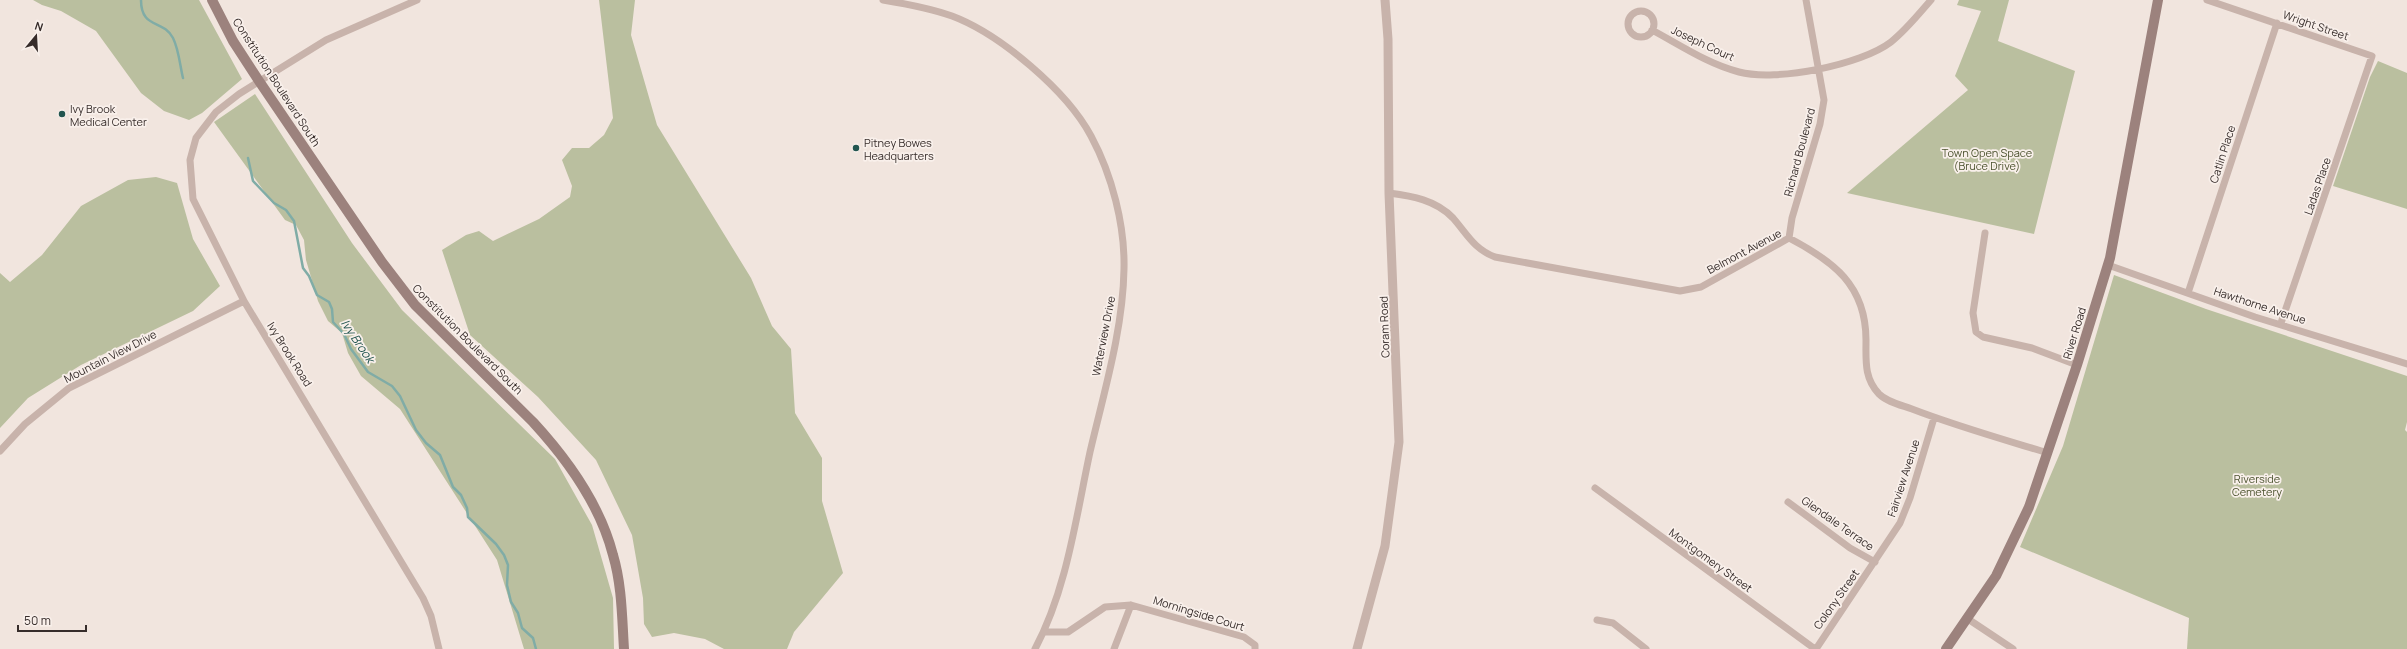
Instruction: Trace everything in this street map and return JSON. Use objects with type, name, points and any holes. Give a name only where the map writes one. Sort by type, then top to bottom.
[{"type":"main road","name":"Constitution Boulevard South","points":[[212,0],[233,41],[382,262],[415,305],[550,440],[588,492],[614,554],[621,594],[624,649]]},
{"type":"main road","name":"River Road","points":[[1946,649],[1968,619],[2006,557],[2029,508],[2077,365],[2108,265],[2158,0]]},
{"type":"street","points":[[259,81],[326,40],[417,0]]},
{"type":"street","name":"Waterview Drive","points":[[883,0],[923,7],[954,17],[984,32],[1020,56],[1060,94],[1091,135],[1115,194],[1124,268],[1120,316],[1064,573],[1045,632],[1035,649]]},
{"type":"street","name":"Coram Road","points":[[1357,649],[1385,546],[1399,442],[1389,193],[1388,39],[1385,0]]},
{"type":"street","name":"Richard Boulevard","points":[[1789,238],[1792,218],[1820,124],[1824,100],[1806,0]]},
{"type":"street","name":"Joseph Court","points":[[1652,30],[1716,64],[1740,72],[1775,74],[1818,69],[1864,56],[1890,43],[1911,24],[1931,0]]},
{"type":"street","name":"Wright Street","points":[[2206,0],[2372,56]]},
{"type":"street","name":"Catlin Place","points":[[2188,293],[2277,23]]},
{"type":"street","name":"Ladas Place","points":[[2282,323],[2372,56]]},
{"type":"street","name":"Ivy Brook Road","points":[[259,81],[216,112],[196,138],[190,160],[193,199],[244,301],[423,598],[433,624],[439,649]]},
{"type":"street","name":"Belmont Avenue","points":[[1389,193],[1421,198],[1434,205],[1452,218],[1475,246],[1495,257],[1680,291],[1701,287],[1789,238],[1823,256],[1841,272],[1851,285],[1862,308],[1866,339],[1866,371],[1872,386],[1881,396],[1934,418],[2048,453]]},
{"type":"street","points":[[1985,233],[1973,313],[1976,332],[1983,337],[2032,348],[2077,365]]},
{"type":"street","name":"Hawthorne Avenue","points":[[2108,265],[2256,317],[2282,323],[2407,364]]},
{"type":"street","name":"Mountain View Drive","points":[[0,451],[24,424],[69,388],[244,301]]},
{"type":"street","name":"Fairview Avenue","points":[[1875,562],[1890,542],[1906,509],[1934,418]]},
{"type":"street","name":"Montgomery Street","points":[[1595,488],[1815,649]]},
{"type":"street","name":"Glendale Terrace","points":[[1788,502],[1850,548],[1875,562]]},
{"type":"street","name":"Colony Street","points":[[1815,649],[1820,639],[1875,562]]},
{"type":"street","points":[[1114,649],[1131,604]]},
{"type":"street","name":"Morningside Court","points":[[1045,632],[1068,632],[1105,607],[1131,604],[1244,637],[1255,645],[1255,649]]},
{"type":"street","points":[[1968,619],[2013,649]]},
{"type":"street","points":[[1597,620],[1613,623],[1646,649]]},
{"type":"green space","points":[[33,0],[199,0],[242,79],[202,113],[189,120],[164,111],[141,93],[96,31],[61,11],[42,5]]},
{"type":"green space","points":[[599,0],[635,0],[631,35],[657,125],[751,278],[772,326],[791,349],[795,413],[822,458],[822,501],[843,573],[794,632],[787,649],[724,649],[705,639],[674,633],[652,637],[644,624],[643,598],[632,535],[596,460],[538,397],[470,335],[442,250],[466,235],[479,231],[493,241],[539,219],[570,197],[572,186],[562,160],[572,148],[589,148],[604,135],[613,118]]},
{"type":"green space","name":"Town Open Space (Bruce Drive)","points":[[1959,0],[2009,0],[1998,41],[2075,71],[2034,234],[1847,193],[1968,90],[1955,76],[1981,11],[1957,5]]},
{"type":"green space","points":[[2378,61],[2407,73],[2407,209],[2333,186],[2370,77]]},
{"type":"green space","points":[[255,94],[352,243],[402,310],[555,459],[592,525],[613,598],[614,649],[524,649],[497,560],[400,409],[361,376],[348,353],[342,333],[328,321],[318,301],[306,260],[304,240],[296,225],[285,220],[214,122]]},
{"type":"green space","points":[[156,177],[177,183],[193,239],[220,286],[193,311],[81,365],[28,398],[0,428],[0,273],[10,282],[42,255],[81,206],[128,180]]},
{"type":"green space","name":"Riverside Cemetery","points":[[2114,275],[2206,309],[2407,376],[2407,422],[2405,430],[2407,432],[2407,649],[2187,649],[2189,618],[2020,547],[2063,446]]},
{"type":"waterway","name":"Ivy Brook","points":[[141,0],[142,9],[148,20],[164,28],[173,38],[178,53],[183,78]]},
{"type":"waterway","name":"Ivy Brook","points":[[248,158],[253,181],[274,203],[286,210],[294,221],[303,268],[309,276],[317,295],[329,302],[332,309],[333,322],[344,334],[351,349],[368,372],[392,386],[400,396],[416,430],[426,443],[440,455],[453,487],[461,495],[467,508],[468,517],[496,544],[504,555],[508,565],[507,585],[511,602],[518,613],[522,628],[533,638],[536,649]]},
{"type":"place","name":"Ivy Brook Medical Center","points":[[62,114]]},
{"type":"place","name":"Pitney Bowes Headquarters","points":[[856,148]]}]
